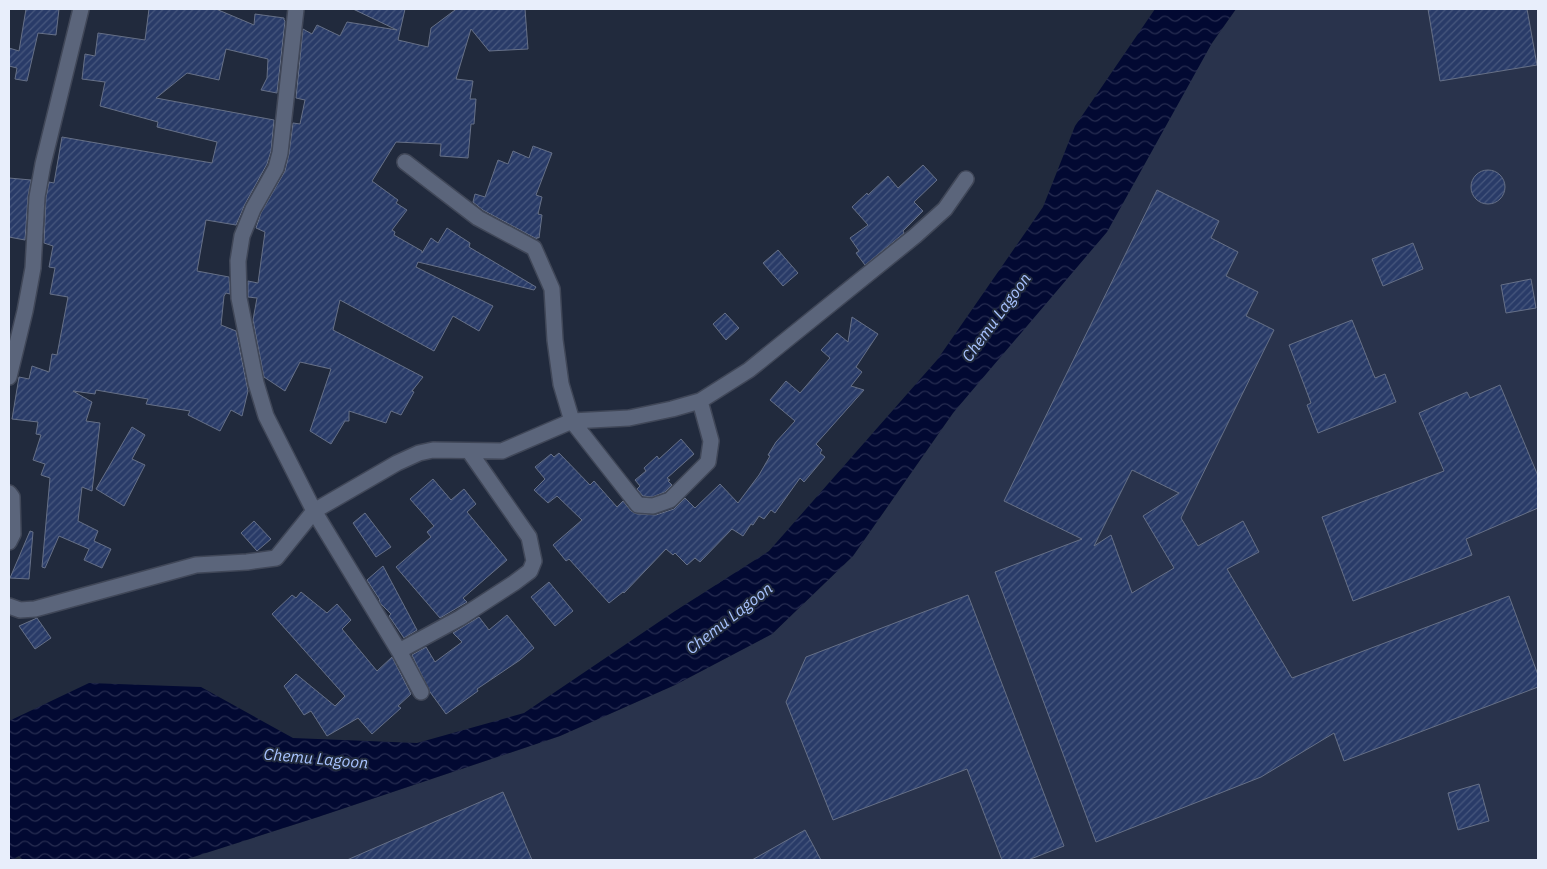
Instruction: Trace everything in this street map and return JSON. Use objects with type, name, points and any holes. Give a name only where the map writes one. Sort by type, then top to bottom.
[{"type":"street","points":[[9,377],[33,268],[37,197],[43,164],[81,9]]},
{"type":"street","points":[[296,9],[280,153],[276,168],[253,209],[242,236],[238,261],[239,298],[256,383],[266,416],[314,511],[399,651],[421,692]]},
{"type":"street","points":[[405,162],[478,218],[534,248],[552,289],[555,340],[561,384],[572,421],[638,505],[652,506],[670,500],[708,462],[711,441],[700,401]]},
{"type":"street","points":[[9,606],[20,610],[35,609],[196,566],[276,558],[314,511],[397,463],[419,453],[433,450],[502,450],[572,421],[629,418],[700,401],[749,370],[915,236],[945,209],[966,179]]},
{"type":"street","points":[[399,651],[460,618],[514,583],[530,571],[534,561],[529,537],[469,451]]},
{"type":"street","points":[[9,493],[12,497],[13,534],[9,542]]},
{"type":"shaded area","points":[[1236,9],[1538,9],[1538,860],[184,860],[560,736],[675,685],[772,634],[853,556]]},
{"type":"water","name":"Chemu Lagoon","points":[[1155,9],[1236,9],[1212,43],[1107,232],[953,413],[853,556],[772,634],[675,685],[560,736],[184,860],[23,860],[19,856],[9,860],[9,721],[89,683],[201,687],[293,738],[417,743],[524,713],[675,611],[769,551],[937,360],[1043,207],[1075,126]]},
{"type":"building","points":[[26,9],[59,9],[56,35],[38,33],[27,81],[15,79],[17,68],[9,66],[9,48],[19,51]]},
{"type":"building","points":[[149,9],[216,9],[254,25],[255,14],[284,18],[285,21],[277,93],[261,90],[267,78],[268,59],[226,49],[219,80],[187,73],[156,98],[274,120],[271,151],[267,164],[236,225],[206,220],[197,271],[229,277],[230,294],[226,293],[224,296],[221,325],[236,331],[248,391],[242,416],[231,410],[220,431],[188,415],[190,411],[146,404],[148,399],[96,390],[95,394],[73,391],[92,402],[86,421],[100,423],[92,491],[82,487],[78,521],[98,531],[94,541],[111,549],[102,568],[84,560],[89,549],[59,536],[45,568],[42,567],[50,478],[41,475],[45,464],[33,460],[41,435],[36,434],[38,422],[12,419],[19,377],[29,379],[32,366],[49,372],[52,354],[57,355],[68,297],[50,294],[55,268],[49,267],[53,246],[44,243],[46,198],[49,182],[54,183],[62,137],[212,163],[217,142],[157,127],[158,122],[100,106],[105,82],[82,79],[85,54],[95,56],[98,33],[145,40]]},
{"type":"building","points":[[353,9],[405,9],[398,40],[428,47],[431,28],[454,9],[525,9],[528,49],[489,51],[471,29],[456,79],[473,81],[470,99],[476,99],[474,124],[471,124],[468,158],[440,156],[441,144],[396,142],[372,181],[398,200],[396,203],[407,210],[392,230],[395,232],[394,235],[422,251],[422,253],[431,238],[438,243],[447,228],[470,243],[469,247],[536,287],[534,290],[418,262],[416,267],[493,306],[479,331],[453,316],[434,351],[340,300],[333,330],[423,377],[412,391],[414,392],[401,415],[391,411],[386,423],[349,411],[349,421],[345,421],[331,444],[310,431],[331,369],[300,362],[285,391],[264,377],[253,320],[257,298],[248,297],[248,281],[258,283],[265,232],[256,228],[261,213],[285,171],[293,123],[300,124],[305,100],[296,98],[303,29],[312,34],[317,25],[340,36],[347,22],[397,30]]},
{"type":"building","points":[[1428,9],[1527,9],[1537,65],[1440,81]]},
{"type":"building","points":[[533,146],[552,153],[536,195],[542,197],[538,214],[542,215],[539,238],[537,237],[537,239],[483,210],[473,202],[475,194],[485,197],[498,160],[508,164],[513,151],[529,158]]},
{"type":"building","points":[[923,165],[937,180],[914,202],[923,211],[903,231],[904,233],[865,265],[856,253],[859,251],[850,238],[868,225],[852,207],[888,176],[898,188]]},
{"type":"building","points":[[1488,170],[1495,171],[1500,175],[1504,180],[1504,194],[1500,199],[1495,203],[1488,204],[1481,203],[1476,199],[1472,194],[1471,187],[1472,180],[1476,175],[1481,171]]},
{"type":"building","points":[[9,178],[31,180],[25,240],[9,237]]},
{"type":"building","points":[[1157,190],[1219,221],[1211,238],[1238,252],[1226,276],[1258,292],[1246,316],[1274,330],[1181,518],[1198,546],[1243,521],[1259,552],[1227,569],[1292,678],[1509,596],[1538,675],[1538,687],[1344,761],[1334,733],[1261,777],[1096,842],[995,572],[1082,539],[1004,501]],"holes":[[[1132,470],[1179,493],[1143,516],[1174,568],[1132,593],[1111,535],[1094,546]]]},
{"type":"building","points":[[1413,243],[1423,269],[1383,286],[1372,259]]},
{"type":"building","points":[[778,250],[798,273],[783,286],[763,263]]},
{"type":"building","points":[[1531,279],[1536,308],[1506,313],[1501,285]]},
{"type":"building","points":[[725,313],[739,328],[726,340],[713,324]]},
{"type":"building","points":[[852,317],[878,334],[856,367],[862,372],[851,386],[864,390],[816,444],[822,450],[820,453],[825,457],[804,482],[800,478],[775,513],[771,510],[764,519],[759,516],[743,536],[732,529],[700,562],[695,558],[687,565],[675,553],[673,555],[666,549],[624,593],[609,603],[569,559],[566,561],[553,545],[582,520],[557,496],[548,503],[534,490],[545,479],[535,467],[551,454],[554,457],[559,453],[590,485],[594,481],[617,507],[623,501],[631,511],[637,514],[656,515],[674,509],[685,498],[695,508],[720,484],[738,503],[759,475],[776,442],[795,421],[770,400],[786,381],[800,393],[830,358],[821,350],[837,333],[848,342]]},
{"type":"building","points":[[1352,320],[1375,378],[1385,374],[1396,402],[1318,433],[1307,405],[1311,403],[1289,345]]},
{"type":"building","points":[[1500,385],[1538,476],[1538,508],[1466,539],[1472,555],[1353,601],[1322,517],[1444,471],[1419,413],[1467,392],[1470,398]]},
{"type":"building","points":[[132,427],[145,435],[132,459],[145,465],[124,506],[96,489]]},
{"type":"building","points":[[681,439],[694,454],[667,478],[672,485],[665,492],[652,497],[643,496],[637,489],[640,486],[635,480],[646,471],[644,468],[657,456],[659,459]]},
{"type":"building","points":[[433,479],[451,500],[464,489],[476,504],[467,512],[507,560],[463,598],[467,602],[440,618],[396,567],[431,537],[427,532],[434,526],[410,499]]},
{"type":"building","points":[[365,513],[391,547],[376,557],[353,523]]},
{"type":"building","points":[[254,521],[271,539],[257,551],[241,533]]},
{"type":"building","points":[[30,531],[33,532],[29,579],[10,578]]},
{"type":"building","points":[[383,566],[417,630],[404,638],[389,616],[391,614],[381,604],[367,580]]},
{"type":"building","points":[[549,582],[573,611],[555,626],[531,597]]},
{"type":"building","points":[[301,592],[327,613],[337,604],[351,620],[342,629],[377,671],[392,657],[411,694],[398,706],[401,708],[372,734],[358,718],[327,736],[311,711],[304,715],[284,686],[296,674],[335,706],[345,696],[272,614],[292,595],[296,598]]},
{"type":"building","points":[[968,595],[1064,846],[1028,860],[1002,860],[967,769],[833,820],[786,702],[806,657]]},
{"type":"building","points":[[507,615],[534,648],[446,714],[430,692],[412,655],[426,647],[435,662],[462,642],[453,633],[479,617],[489,630]]},
{"type":"building","points":[[37,618],[51,638],[35,649],[19,626]]},
{"type":"building","points":[[1479,784],[1489,821],[1458,830],[1448,793]]},
{"type":"building","points":[[503,792],[532,860],[347,860]]},
{"type":"building","points":[[805,830],[821,860],[752,860]]}]
